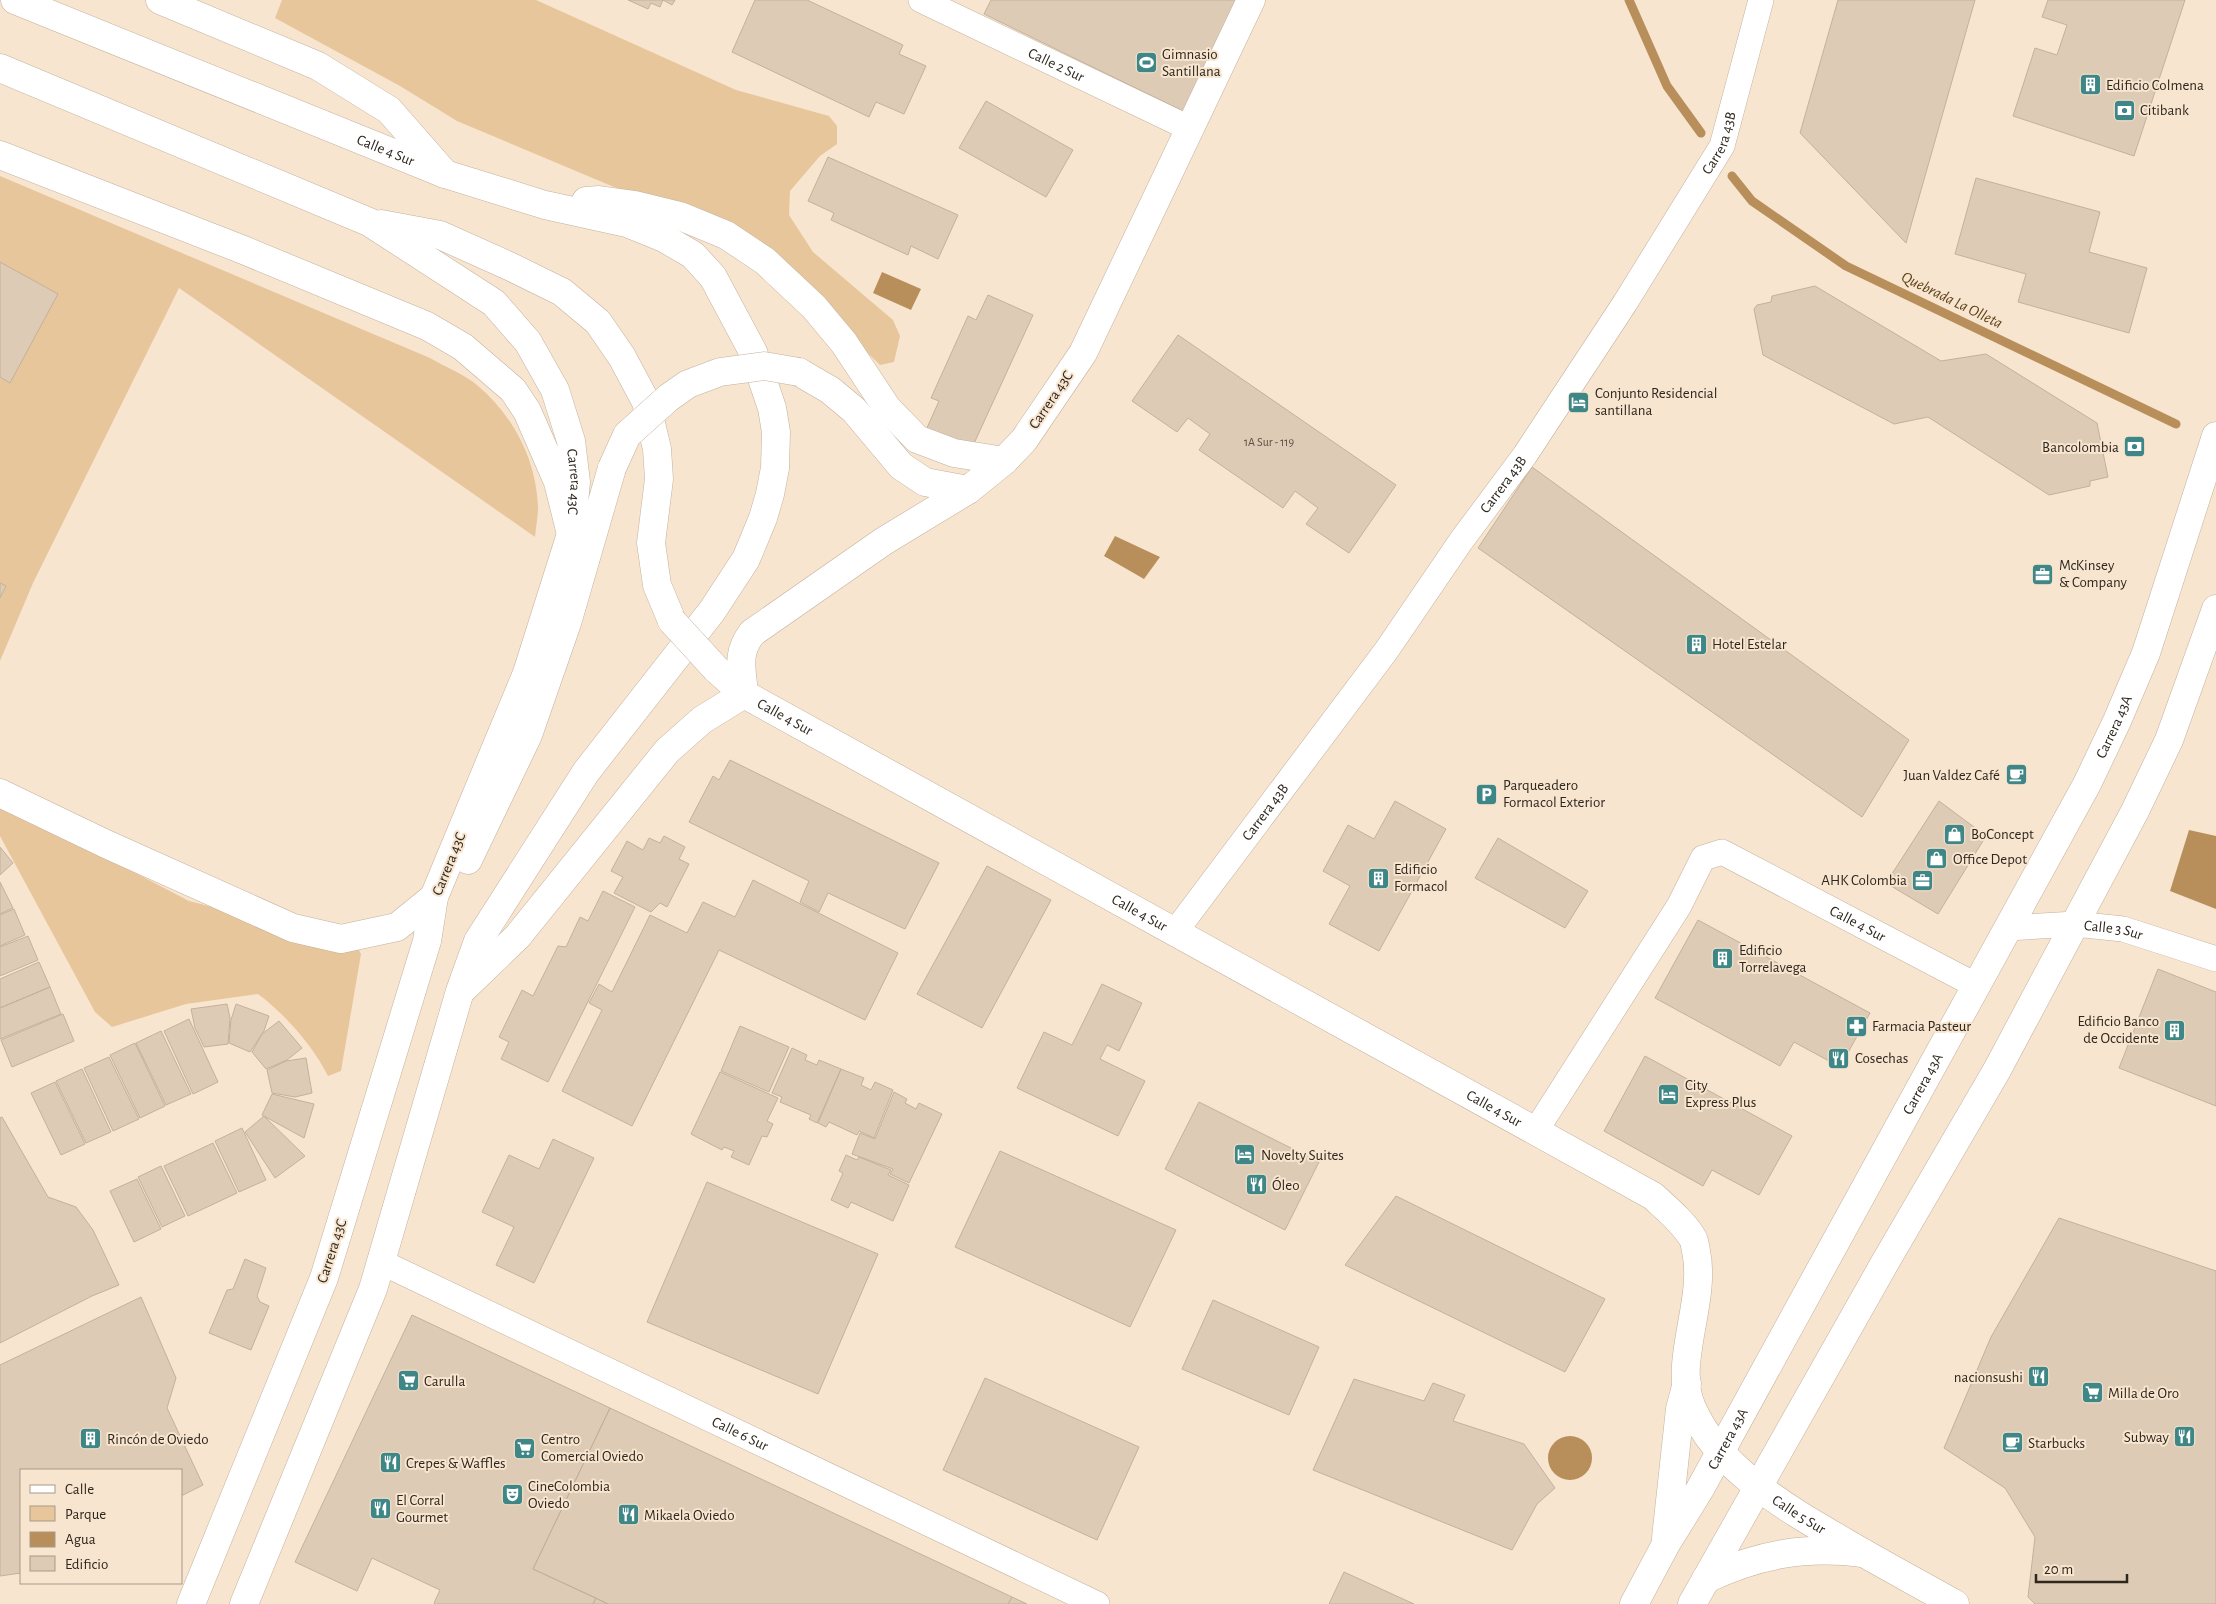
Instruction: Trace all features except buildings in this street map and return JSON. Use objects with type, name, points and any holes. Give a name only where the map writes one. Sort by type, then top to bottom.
[{"type":"main road","name":"Calle 4 Sur","points":[[15,0],[445,174],[546,205],[627,224],[664,238],[693,255],[713,277],[753,352],[772,408],[776,432],[775,468],[763,518],[746,559],[712,610],[586,772],[478,941],[460,991]]},
{"type":"main road","points":[[160,0],[326,71],[389,110],[445,174]]},
{"type":"main road","name":"Carrera 43C","points":[[744,694],[740,659],[743,646],[752,633],[884,541],[968,490],[1004,461],[1024,440],[1084,353],[1251,0]]},
{"type":"main road","points":[[0,68],[369,222]]},
{"type":"main road","points":[[0,156],[428,326],[463,347],[513,390],[527,411],[558,482],[571,534]]},
{"type":"main road","points":[[546,205],[599,200],[635,205],[680,216],[726,235],[766,261],[814,307],[844,343],[887,408],[917,439],[954,453],[1004,461]]},
{"type":"main road","name":"Calle 4 Sur","points":[[369,222],[440,235],[562,292],[598,322],[622,357],[646,402],[657,449],[659,479],[651,543],[657,585],[672,621],[716,669],[744,694],[1653,1196],[1676,1217],[1693,1238],[1699,1262],[1686,1383]]},
{"type":"main road","name":"Carrera 43C","points":[[191,1604],[324,1278],[427,941],[434,897],[527,673],[571,534],[576,482],[571,441],[555,390],[528,342],[494,303],[369,222]]},
{"type":"main road","points":[[427,941],[528,735],[567,623],[612,468],[627,435],[668,398],[688,384],[720,372],[764,366],[799,372],[830,390],[854,410],[901,466],[925,482],[968,490]]},
{"type":"main road","name":"Carrera 43A","points":[[1634,1604],[1666,1544],[1700,1490],[1719,1451],[2087,784],[2143,662],[2216,436]]},
{"type":"main road","points":[[1692,1604],[1997,1070],[2076,924],[2135,811],[2169,740],[2216,609]]},
{"type":"main road","points":[[244,1604],[373,1289],[460,991],[518,936],[667,751],[702,720],[744,694]]},
{"type":"main road","points":[[0,793],[106,844],[293,928],[341,939],[397,927],[434,897]]},
{"type":"main road","points":[[1666,1544],[1680,1409],[1686,1383]]},
{"type":"main road","name":"Calle 5 Sur","points":[[1686,1383],[1691,1407],[1702,1429],[1719,1451],[1758,1486],[1786,1508],[1955,1604]]},
{"type":"main road","points":[[1706,1578],[1756,1558],[1782,1552],[1836,1549],[1863,1552]]},
{"type":"street","name":"Calle 2 Sur","points":[[921,0],[1191,129]]},
{"type":"street","name":"Carrera 43B","points":[[1175,932],[1386,651],[1461,541],[1525,455],[1625,303],[1722,146],[1761,0]]},
{"type":"street","name":"Calle 4 Sur","points":[[1535,1132],[1679,906],[1703,858],[1722,852],[1977,986]]},
{"type":"street","name":"Calle 3 Sur","points":[[2008,928],[2076,924],[2123,929],[2216,959]]},
{"type":"street","name":"Calle 6 Sur","points":[[381,1262],[1098,1604]]},
{"type":"green space","points":[[282,0],[536,0],[736,90],[829,116],[837,126],[837,144],[820,156],[790,191],[789,215],[813,252],[893,320],[900,336],[894,362],[880,365],[831,317],[664,208],[457,121],[400,86],[275,18]]},
{"type":"green space","points":[[0,176],[430,358],[472,381],[490,397],[512,424],[527,455],[533,471],[538,506],[535,537],[179,288],[33,583],[0,661]]},
{"type":"green space","points":[[0,805],[9,807],[189,901],[356,944],[361,954],[341,1071],[328,1076],[315,1053],[298,1031],[258,994],[186,1004],[112,1027],[95,1012],[0,836]]},
{"type":"water","points":[[882,272],[921,289],[911,310],[873,293]]},
{"type":"water","points":[[1115,536],[1160,557],[1144,579],[1104,556]]},
{"type":"water","points":[[2189,830],[2216,836],[2216,909],[2170,891]]},
{"type":"water","points":[[1570,1436],[1582,1440],[1588,1446],[1592,1458],[1588,1470],[1582,1476],[1570,1480],[1558,1476],[1552,1470],[1548,1458],[1552,1446],[1558,1440]]},
{"type":"waterway","name":"Quebrada La Olleta","points":[[1629,0],[1667,86],[1701,133]]},
{"type":"waterway","name":"Quebrada La Olleta","points":[[1732,176],[1752,201],[1846,266],[2176,424]]},
{"type":"place","name":"Gimnasio Santillana","points":[[1146,63]]},
{"type":"place","name":"Edificio Colmena","points":[[2090,85]]},
{"type":"place","name":"Citibank","points":[[2124,110]]},
{"type":"place","name":"Conjunto Residencial santillana","points":[[1579,402]]},
{"type":"place","name":"Bancolombia","points":[[2135,447]]},
{"type":"place","name":"McKinsey & Company","points":[[2043,574]]},
{"type":"place","name":"Hotel Estelar","points":[[1696,644]]},
{"type":"place","name":"Juan Valdez Café","points":[[2016,775]]},
{"type":"place","name":"Parqueadero Formacol Exterior","points":[[1487,794]]},
{"type":"place","name":"BoConcept","points":[[1955,834]]},
{"type":"place","name":"Office Depot","points":[[1937,859]]},
{"type":"place","name":"Edificio Formacol","points":[[1378,878]]},
{"type":"place","name":"AHK Colombia","points":[[1923,880]]},
{"type":"place","name":"Edificio Torrelavega","points":[[1723,959]]},
{"type":"place","name":"Farmacia Pasteur","points":[[1856,1026]]},
{"type":"place","name":"Edificio Banco de Occidente","points":[[2175,1030]]},
{"type":"place","name":"Cosechas","points":[[1839,1058]]},
{"type":"place","name":"City Express Plus","points":[[1669,1094]]},
{"type":"place","name":"Novelty Suites","points":[[1245,1155]]},
{"type":"place","name":"Óleo","points":[[1256,1185]]},
{"type":"place","name":"nacionsushi","points":[[2039,1377]]},
{"type":"place","name":"Carulla","points":[[408,1381]]},
{"type":"place","name":"Milla de Oro","points":[[2092,1393]]},
{"type":"place","name":"Subway","points":[[2185,1437]]},
{"type":"place","name":"Rincón de Oviedo","points":[[91,1439]]},
{"type":"place","name":"Starbucks","points":[[2012,1443]]},
{"type":"place","name":"Centro Comercial Oviedo","points":[[525,1448]]},
{"type":"place","name":"Crepes & Waffles","points":[[390,1463]]},
{"type":"place","name":"CineColombia Oviedo","points":[[512,1495]]},
{"type":"place","name":"El Corral Gourmet","points":[[380,1509]]},
{"type":"place","name":"Mikaela Oviedo","points":[[628,1515]]}]
